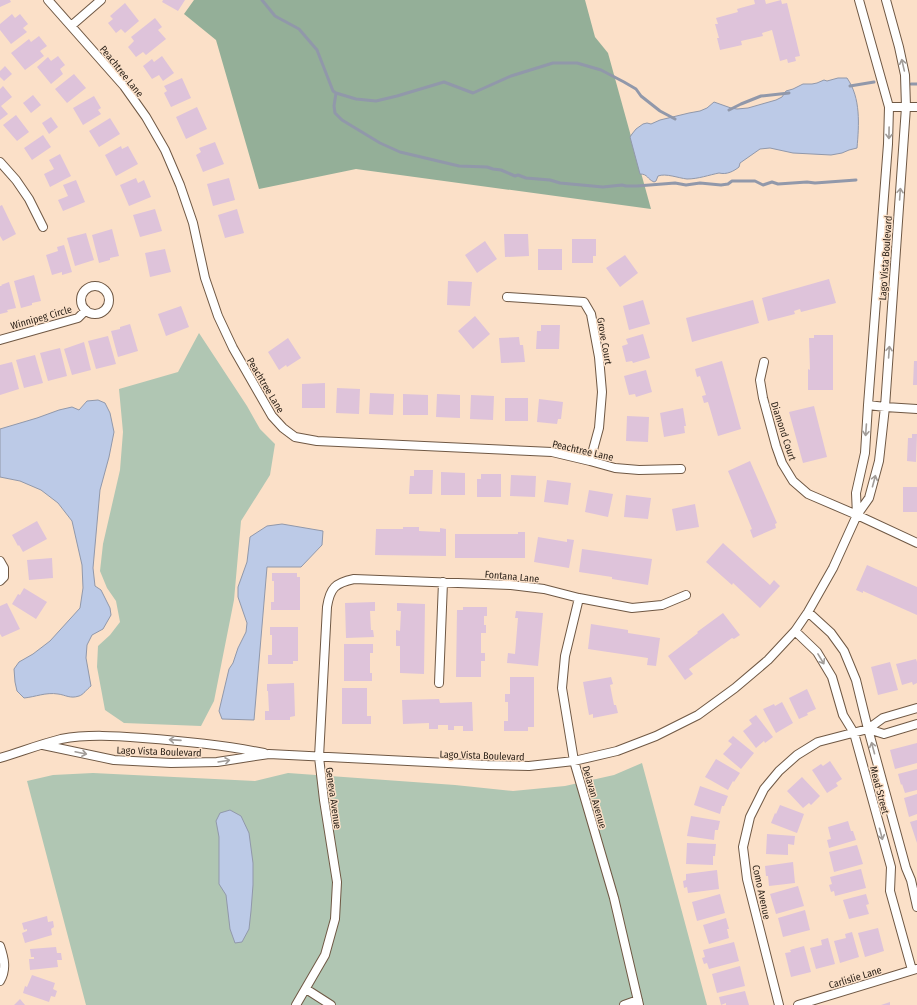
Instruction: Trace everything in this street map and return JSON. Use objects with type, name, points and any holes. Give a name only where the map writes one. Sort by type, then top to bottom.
[{"type":"street","name":"Peachtree Lane","points":[[48,0],[124,86],[146,117],[165,150],[180,185],[193,223],[205,278],[218,316],[233,348],[272,416],[283,428],[295,437],[317,441],[552,452],[615,468],[639,470],[681,469]]},
{"type":"street","points":[[71,26],[101,0]]},
{"type":"street","name":"Lago Vista Boulevard","points":[[857,515],[856,493],[865,453],[888,144],[889,107],[859,0]]},
{"type":"street","name":"Lago Vista Boulevard","points":[[0,758],[43,745],[114,760],[170,764],[217,762],[269,754],[529,766],[574,760],[617,751],[656,736],[698,715],[763,665],[795,631],[834,568],[857,515],[869,498],[879,462],[885,407],[906,107],[905,75],[886,0]]},
{"type":"street","points":[[889,107],[917,107]]},
{"type":"street","points":[[0,162],[16,180],[29,200],[43,227]]},
{"type":"street","name":"Grove Court","points":[[507,297],[584,302],[591,314],[599,357],[602,392],[599,428],[590,461]]},
{"type":"street","name":"Winnipeg Circle","points":[[0,340],[78,318],[86,310]]},
{"type":"street","name":"Diamond Court","points":[[764,362],[760,380],[763,398],[778,451],[782,462],[793,481],[808,494],[917,543]]},
{"type":"street","points":[[868,404],[885,407],[917,409]]},
{"type":"street","points":[[0,561],[4,568],[4,577],[0,581]]},
{"type":"street","name":"Fontana Lane","points":[[335,587],[342,582],[354,579],[511,585],[544,589],[579,598],[632,608],[662,605],[686,595]]},
{"type":"street","points":[[439,683],[443,582]]},
{"type":"street","name":"Geneva Avenue","points":[[296,1005],[325,955],[335,919],[337,882],[319,757],[328,596],[335,587]]},
{"type":"street","name":"Delavan Avenue","points":[[579,598],[565,656],[562,688],[574,760],[614,898],[639,1003]]},
{"type":"street","name":"Mead Street","points":[[808,612],[831,633],[844,651],[856,680],[868,730],[906,868],[911,880],[917,907]]},
{"type":"street","name":"Mead Street","points":[[795,631],[817,652],[832,677],[843,715],[854,733],[891,868],[890,891],[915,970]]},
{"type":"street","points":[[868,730],[882,718],[917,708]]},
{"type":"street","points":[[868,730],[884,734],[917,724]]},
{"type":"street","name":"Como Avenue","points":[[779,1005],[746,879],[743,847],[750,817],[764,789],[797,755],[818,742],[868,730]]},
{"type":"street","points":[[43,745],[62,739],[88,736],[124,737],[185,741],[237,747],[269,754]]},
{"type":"street","points":[[0,946],[5,968],[0,981]]},
{"type":"street","name":"Carlislie Lane","points":[[798,1005],[915,970]]},
{"type":"street","points":[[306,989],[331,1005]]},
{"type":"street","points":[[624,1005],[639,1003]]},
{"type":"green space","points":[[194,0],[585,0],[595,37],[608,53],[651,209],[356,169],[259,189],[216,40],[184,14]]},
{"type":"green space","points":[[199,333],[247,406],[260,429],[275,444],[270,475],[241,521],[234,600],[214,701],[201,726],[124,723],[105,710],[97,667],[98,646],[110,635],[120,622],[116,601],[107,588],[100,571],[103,544],[120,470],[123,432],[119,389],[178,372]]},
{"type":"green space","points":[[642,763],[707,1005],[86,1005],[27,781],[53,775],[93,773],[255,781],[288,773],[455,785],[513,791],[565,786],[614,775]]},
{"type":"water","points":[[838,78],[847,78],[855,94],[858,112],[857,148],[831,155],[793,153],[770,148],[760,149],[740,163],[739,167],[733,171],[687,179],[661,175],[658,176],[654,182],[645,175],[640,174],[630,137],[636,129],[643,124],[651,124],[660,120],[700,111],[707,108],[714,102],[731,108],[748,108],[776,100],[782,97],[786,91],[803,84],[812,84]]},
{"type":"water","points":[[98,400],[105,403],[110,413],[114,432],[100,490],[93,568],[95,586],[101,590],[110,608],[111,615],[103,629],[92,635],[87,645],[86,658],[91,686],[84,693],[73,697],[61,694],[45,694],[24,698],[17,691],[14,669],[19,662],[33,654],[50,641],[80,608],[83,588],[82,565],[72,521],[58,503],[41,490],[20,481],[0,477],[0,429],[59,410],[72,407],[79,410],[87,401]]},
{"type":"water","points":[[282,524],[323,531],[322,545],[301,567],[267,567],[254,720],[222,719],[219,711],[229,669],[246,632],[247,623],[238,597],[238,587],[247,562],[250,537],[267,526]]},
{"type":"water","points":[[230,810],[241,816],[249,833],[253,863],[253,885],[249,929],[242,942],[235,943],[230,929],[226,895],[219,884],[219,837],[216,821],[220,813]]},
{"type":"building","points":[[0,0],[10,0],[11,2],[0,7]]},
{"type":"building","points":[[163,0],[185,0],[178,11],[162,2]]},
{"type":"building","points":[[754,0],[765,0],[766,4],[781,0],[782,4],[787,3],[800,56],[795,57],[796,61],[788,63],[787,59],[780,61],[772,30],[762,33],[763,36],[741,41],[742,45],[720,50],[717,38],[719,38],[715,24],[718,24],[716,18],[738,12],[737,9],[755,4]]},
{"type":"building","points":[[125,3],[139,21],[125,33],[121,29],[116,33],[108,23],[113,19],[110,16]]},
{"type":"building","points":[[12,14],[15,18],[20,14],[28,24],[23,28],[27,32],[11,44],[0,30],[0,24]]},
{"type":"building","points":[[155,18],[162,27],[158,30],[166,39],[146,55],[143,52],[136,57],[128,47],[134,41],[131,37]]},
{"type":"building","points":[[39,36],[47,46],[40,51],[44,56],[25,70],[11,53],[29,39],[31,42]]},
{"type":"building","points":[[58,56],[65,65],[60,69],[63,74],[51,84],[37,67],[48,57],[51,61]]},
{"type":"building","points":[[162,56],[174,73],[163,81],[159,75],[152,79],[143,66],[152,59],[154,62]]},
{"type":"building","points":[[5,66],[12,74],[4,81],[0,77],[0,71]]},
{"type":"building","points":[[74,74],[86,88],[67,103],[55,89]]},
{"type":"building","points":[[182,78],[191,98],[171,107],[164,93],[167,91],[164,86]]},
{"type":"building","points":[[3,86],[12,97],[1,106],[8,114],[0,120],[0,89]]},
{"type":"building","points":[[33,95],[41,105],[31,113],[23,103]]},
{"type":"building","points":[[94,96],[101,108],[98,110],[101,114],[83,125],[73,108]]},
{"type":"building","points":[[197,107],[207,129],[186,139],[176,117]]},
{"type":"building","points":[[16,115],[29,132],[17,141],[3,125]]},
{"type":"building","points":[[51,117],[58,127],[49,134],[42,123]]},
{"type":"building","points":[[110,118],[120,134],[99,147],[89,131]]},
{"type":"building","points":[[43,135],[51,147],[32,160],[24,148]]},
{"type":"building","points":[[215,142],[224,164],[203,172],[196,155],[201,152],[199,148]]},
{"type":"building","points":[[121,146],[122,149],[128,146],[138,164],[116,176],[105,155]]},
{"type":"building","points":[[60,154],[71,176],[50,187],[44,174],[54,169],[49,160]]},
{"type":"building","points":[[136,178],[138,183],[144,180],[151,197],[129,206],[120,185]]},
{"type":"building","points":[[229,178],[235,200],[213,206],[207,184]]},
{"type":"building","points":[[76,180],[85,202],[63,211],[58,200],[68,196],[63,185]]},
{"type":"building","points":[[2,205],[16,234],[3,241],[0,236],[0,206]]},
{"type":"building","points":[[155,209],[162,231],[140,237],[133,215]]},
{"type":"building","points":[[237,209],[244,233],[225,238],[218,215]]},
{"type":"building","points":[[112,229],[119,256],[99,263],[92,235]]},
{"type":"building","points":[[86,233],[94,260],[75,266],[67,238]]},
{"type":"building","points":[[504,234],[528,234],[529,256],[505,257]]},
{"type":"building","points":[[572,239],[596,239],[596,256],[593,256],[593,263],[572,263]]},
{"type":"building","points":[[485,241],[497,259],[477,273],[465,255]]},
{"type":"building","points":[[64,245],[72,272],[62,275],[62,272],[52,275],[46,255],[58,251],[57,247]]},
{"type":"building","points":[[165,249],[171,272],[150,277],[145,253]]},
{"type":"building","points":[[538,249],[562,249],[562,270],[538,270]]},
{"type":"building","points":[[625,255],[638,273],[620,287],[606,268]]},
{"type":"building","points":[[34,275],[41,301],[21,308],[14,281]]},
{"type":"building","points":[[829,279],[836,303],[801,312],[800,309],[794,311],[795,314],[768,321],[762,298]]},
{"type":"building","points":[[448,281],[472,282],[470,306],[447,305]]},
{"type":"building","points":[[9,282],[16,308],[7,310],[8,312],[0,314],[0,286]]},
{"type":"building","points":[[643,300],[650,324],[629,330],[623,306]]},
{"type":"building","points":[[753,300],[759,323],[692,342],[686,318]]},
{"type":"building","points":[[181,306],[189,327],[166,336],[158,314]]},
{"type":"building","points":[[475,316],[490,334],[473,349],[458,331]]},
{"type":"building","points":[[130,324],[138,351],[118,357],[111,331],[120,329],[120,327]]},
{"type":"building","points":[[541,325],[560,325],[559,349],[536,349],[537,331],[541,331]]},
{"type":"building","points":[[643,334],[650,358],[633,363],[632,361],[626,362],[622,346],[628,344],[626,339]]},
{"type":"building","points":[[814,335],[833,335],[833,390],[808,390],[808,369],[810,370],[809,338],[814,338]]},
{"type":"building","points":[[108,336],[116,364],[96,369],[88,341]]},
{"type":"building","points":[[519,337],[520,345],[523,345],[525,362],[501,363],[499,338]]},
{"type":"building","points":[[288,338],[301,358],[279,370],[268,352]]},
{"type":"building","points":[[84,342],[91,370],[72,375],[64,349]]},
{"type":"building","points":[[60,348],[67,376],[48,381],[40,353]]},
{"type":"building","points":[[35,355],[43,383],[24,388],[16,360]]},
{"type":"building","points":[[722,361],[741,429],[718,436],[708,402],[704,403],[702,396],[706,395],[700,376],[697,377],[695,369]]},
{"type":"building","points":[[914,361],[917,361],[917,385],[913,385]]},
{"type":"building","points":[[12,362],[19,389],[0,395],[0,365]]},
{"type":"building","points":[[646,370],[652,392],[636,397],[635,394],[629,395],[624,376]]},
{"type":"building","points":[[325,383],[325,408],[302,408],[302,384]]},
{"type":"building","points":[[337,388],[360,389],[359,414],[336,413]]},
{"type":"building","points":[[370,393],[394,394],[393,415],[369,414]]},
{"type":"building","points":[[403,394],[428,395],[428,415],[403,415]]},
{"type":"building","points":[[437,394],[460,395],[460,418],[436,417]]},
{"type":"building","points":[[471,395],[494,396],[493,420],[470,419]]},
{"type":"building","points":[[505,398],[528,398],[528,421],[505,421]]},
{"type":"building","points":[[539,399],[563,402],[561,419],[558,419],[557,424],[537,422]]},
{"type":"building","points":[[814,406],[827,457],[803,463],[789,412]]},
{"type":"building","points":[[683,408],[686,426],[684,426],[685,433],[664,437],[660,413]]},
{"type":"building","points":[[627,416],[649,417],[648,442],[626,441]]},
{"type":"building","points":[[912,434],[917,434],[916,462],[907,461],[908,438],[912,438]]},
{"type":"building","points":[[750,461],[777,523],[775,524],[776,528],[753,538],[750,530],[752,529],[728,471]]},
{"type":"building","points":[[414,470],[433,470],[432,494],[409,494],[410,476],[414,476]]},
{"type":"building","points":[[441,472],[465,473],[465,495],[441,495]]},
{"type":"building","points":[[481,474],[501,474],[501,497],[477,497],[477,479],[481,479]]},
{"type":"building","points":[[511,475],[536,476],[535,497],[510,496]]},
{"type":"building","points":[[547,480],[571,483],[568,505],[544,502]]},
{"type":"building","points":[[903,487],[917,487],[917,512],[903,512]]},
{"type":"building","points":[[589,490],[613,494],[608,517],[585,512]]},
{"type":"building","points":[[626,495],[651,498],[648,519],[624,517]]},
{"type":"building","points":[[695,504],[699,527],[676,531],[672,509]]},
{"type":"building","points":[[37,521],[47,539],[23,552],[12,535]]},
{"type":"building","points":[[403,527],[419,527],[419,531],[440,532],[440,528],[446,529],[446,556],[375,555],[376,529],[403,529]]},
{"type":"building","points":[[518,532],[525,532],[525,558],[455,558],[455,534],[518,534]]},
{"type":"building","points":[[538,537],[567,542],[567,539],[574,540],[569,568],[534,562]]},
{"type":"building","points":[[723,543],[770,585],[774,580],[780,586],[760,608],[733,583],[732,585],[706,562]]},
{"type":"building","points":[[582,549],[652,559],[648,585],[579,572]]},
{"type":"building","points":[[52,558],[53,578],[29,580],[27,560]]},
{"type":"building","points":[[867,565],[917,587],[917,615],[863,591],[863,593],[856,590]]},
{"type":"building","points":[[272,573],[297,573],[297,577],[300,577],[300,610],[271,610],[271,602],[274,602],[274,581],[272,581]]},
{"type":"building","points":[[24,588],[47,602],[36,619],[12,604]]},
{"type":"building","points":[[375,602],[375,611],[370,611],[371,630],[373,630],[374,637],[346,638],[345,603]]},
{"type":"building","points":[[7,603],[20,629],[2,637],[0,634],[0,606]]},
{"type":"building","points":[[397,603],[425,604],[424,674],[400,673],[400,646],[396,646],[396,630],[400,631],[401,611],[397,611]]},
{"type":"building","points":[[463,607],[487,607],[487,616],[484,616],[486,633],[481,633],[481,653],[485,653],[485,661],[481,661],[481,677],[456,677],[457,610],[463,610]]},
{"type":"building","points":[[516,611],[543,613],[538,666],[507,663],[508,653],[515,654],[518,618],[515,618]]},
{"type":"building","points":[[723,613],[740,635],[734,639],[732,638],[689,669],[693,674],[685,680],[668,656]]},
{"type":"building","points":[[591,624],[628,630],[628,633],[660,638],[656,666],[647,665],[648,658],[588,649]]},
{"type":"building","points":[[270,627],[298,627],[298,661],[293,661],[293,664],[268,664],[268,655],[272,655],[272,635],[270,635]]},
{"type":"building","points":[[344,644],[373,644],[373,653],[370,653],[370,673],[372,673],[372,681],[344,681]]},
{"type":"building","points":[[916,659],[917,683],[913,685],[912,682],[902,685],[896,664]]},
{"type":"building","points":[[890,662],[898,690],[878,695],[871,667]]},
{"type":"building","points":[[510,677],[534,677],[534,727],[528,727],[528,731],[504,731],[504,721],[508,721],[508,702],[505,702],[505,694],[510,694]]},
{"type":"building","points":[[611,677],[613,684],[610,685],[614,705],[616,705],[618,713],[593,718],[593,714],[589,715],[583,682]]},
{"type":"building","points":[[294,683],[295,716],[290,717],[290,720],[265,720],[265,711],[269,711],[267,684]]},
{"type":"building","points":[[342,688],[367,688],[367,716],[371,716],[371,724],[342,724]]},
{"type":"building","points":[[807,689],[816,709],[799,719],[789,698]]},
{"type":"building","points":[[439,699],[440,703],[472,702],[473,731],[463,731],[463,726],[454,726],[454,730],[448,730],[448,725],[438,725],[438,729],[429,729],[429,723],[403,724],[402,700]]},
{"type":"building","points":[[782,702],[793,723],[776,733],[763,709],[774,704],[775,706]]},
{"type":"building","points":[[756,715],[773,737],[765,743],[764,741],[756,748],[743,731],[752,724],[749,720]]},
{"type":"building","points":[[733,736],[754,753],[741,769],[723,754],[732,744],[728,741]]},
{"type":"building","points":[[917,743],[917,763],[895,769],[890,750]]},
{"type":"building","points":[[716,759],[740,773],[728,790],[705,777]]},
{"type":"building","points":[[830,761],[842,779],[836,783],[838,786],[827,793],[812,770],[821,764],[823,766]]},
{"type":"building","points":[[917,769],[917,790],[905,793],[898,774]]},
{"type":"building","points":[[802,777],[820,796],[811,805],[809,803],[803,808],[787,791]]},
{"type":"building","points":[[700,786],[728,796],[724,806],[722,806],[720,814],[694,805]]},
{"type":"building","points":[[917,794],[917,814],[909,817],[904,798]]},
{"type":"building","points":[[780,805],[804,814],[797,833],[771,823]]},
{"type":"building","points":[[691,816],[720,821],[718,830],[715,830],[714,840],[687,836]]},
{"type":"building","points":[[917,820],[917,843],[910,822]]},
{"type":"building","points":[[848,821],[856,840],[829,848],[827,840],[831,839],[828,827]]},
{"type":"building","points":[[767,834],[795,836],[794,845],[788,844],[788,855],[766,854]]},
{"type":"building","points":[[687,843],[716,844],[715,856],[713,856],[713,865],[686,864]]},
{"type":"building","points":[[857,845],[863,864],[834,872],[829,852]]},
{"type":"building","points":[[793,862],[795,883],[769,886],[765,866]]},
{"type":"building","points":[[861,869],[866,888],[835,896],[834,891],[831,892],[829,885],[832,884],[830,877]]},
{"type":"building","points":[[717,870],[719,889],[688,893],[687,887],[684,888],[683,881],[686,880],[686,874]]},
{"type":"building","points":[[798,886],[804,906],[776,914],[770,894]]},
{"type":"building","points":[[720,894],[725,913],[697,921],[692,902]]},
{"type":"building","points":[[866,894],[869,904],[866,905],[869,914],[849,919],[843,900]]},
{"type":"building","points":[[805,910],[810,930],[783,937],[778,918]]},
{"type":"building","points":[[47,916],[48,922],[53,921],[54,927],[51,929],[52,935],[25,943],[22,933],[27,931],[27,929],[24,930],[22,923]]},
{"type":"building","points":[[726,918],[729,929],[727,929],[729,938],[709,944],[703,925]]},
{"type":"building","points":[[878,928],[884,951],[865,957],[858,933]]},
{"type":"building","points":[[852,932],[859,957],[840,963],[834,941],[846,938],[845,934]]},
{"type":"building","points":[[828,938],[835,964],[816,969],[810,948],[822,945],[821,940]]},
{"type":"building","points":[[734,942],[739,961],[709,969],[707,963],[704,964],[702,958],[705,957],[703,950]]},
{"type":"building","points":[[804,946],[811,972],[791,977],[785,953]]},
{"type":"building","points":[[56,947],[57,953],[61,953],[62,960],[57,960],[58,967],[30,970],[29,959],[34,959],[34,957],[31,957],[30,949]]},
{"type":"building","points":[[740,966],[745,986],[717,993],[712,974]]},
{"type":"building","points":[[32,975],[55,983],[53,989],[57,991],[55,997],[51,996],[49,1002],[23,993],[25,986],[27,987]]},
{"type":"building","points":[[745,991],[749,1005],[726,1005],[726,1003],[721,1005],[719,997]]},
{"type":"building","points":[[20,999],[25,1005],[14,1005]]},
{"type":"building","points":[[890,1002],[890,1005],[881,1005]]},
{"type":"waterway","points":[[262,0],[275,16],[299,29],[317,50],[333,91],[356,99],[376,101],[444,82],[473,93],[511,76],[553,63],[577,63],[601,70],[624,82],[636,89],[641,96],[660,111],[675,119]]},
{"type":"waterway","points":[[850,86],[874,82]]},
{"type":"waterway","points":[[911,84],[917,84]]},
{"type":"waterway","points":[[336,93],[334,106],[335,113],[342,120],[380,143],[400,152],[459,166],[487,167],[526,178],[603,187],[675,183],[686,185],[700,183],[721,185],[728,184],[732,181],[755,181],[763,185],[772,182],[778,184],[856,180]]},
{"type":"waterway","points":[[729,110],[761,96],[789,93]]}]
